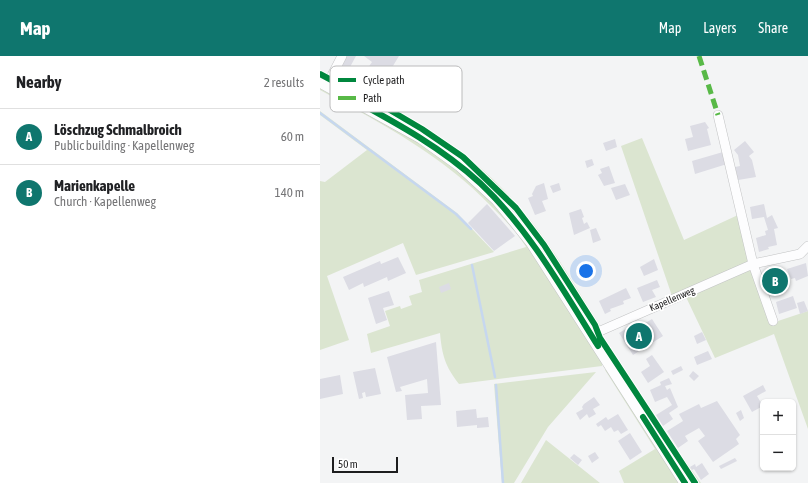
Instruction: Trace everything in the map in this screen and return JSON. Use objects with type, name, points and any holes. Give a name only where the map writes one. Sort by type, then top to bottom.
[{"type":"street","points":[[335,66],[342,56]]},
{"type":"street","points":[[323,84],[330,74]]},
{"type":"street","points":[[374,112],[421,138],[441,151],[480,183],[497,200],[531,242],[685,483]]},
{"type":"street","points":[[718,115],[753,264],[773,321]]},
{"type":"street","name":"Kapellenweg","points":[[591,335],[753,264],[800,254],[808,246]]},
{"type":"green space","points":[[320,86],[330,92],[330,96],[320,90]]},
{"type":"green space","points":[[320,111],[457,213],[494,252],[416,275],[403,243],[327,276],[349,340],[320,350],[320,181],[325,182],[367,150],[320,115]]},
{"type":"green space","points":[[360,112],[367,112],[424,144],[482,191],[530,247],[602,360],[602,366],[459,384],[447,366],[440,333],[371,353],[367,334],[390,326],[385,311],[400,306],[401,309],[412,305],[409,296],[422,292],[419,280],[526,247],[515,231],[502,217],[453,172],[411,142]]},
{"type":"green space","points":[[375,112],[401,112],[413,119],[467,157],[500,186],[539,231],[601,327],[594,328],[589,325],[491,189]]},
{"type":"green space","points":[[642,138],[684,240],[738,215],[749,262],[672,296],[621,146]]},
{"type":"green space","points":[[751,268],[775,322],[808,311],[808,429],[774,334],[715,358],[686,297]]},
{"type":"green space","points":[[600,335],[659,428],[661,427],[701,483],[691,483],[599,340]]},
{"type":"green space","points":[[609,369],[681,483],[624,483],[619,471],[655,449],[605,370]]},
{"type":"green space","points":[[596,372],[548,427],[514,483],[502,483],[494,384]]},
{"type":"green space","points":[[546,440],[600,483],[521,483]]},
{"type":"building","points":[[347,56],[356,56],[351,66],[342,66]]},
{"type":"building","points":[[364,56],[399,56],[393,66],[369,66],[372,62]]},
{"type":"building","points":[[705,122],[709,128],[707,129],[711,145],[688,151],[685,139],[693,137],[690,126]]},
{"type":"building","points":[[615,139],[617,147],[606,151],[603,143]]},
{"type":"building","points":[[745,141],[754,152],[749,156],[752,160],[756,177],[738,180],[735,167],[740,166],[738,155],[734,150]]},
{"type":"building","points":[[723,152],[727,164],[695,174],[692,161]]},
{"type":"building","points":[[592,159],[594,165],[587,168],[585,161]]},
{"type":"building","points":[[609,166],[615,183],[604,186],[598,175],[602,173],[600,169]]},
{"type":"building","points":[[544,183],[548,199],[542,201],[546,211],[535,215],[528,198],[533,196],[532,194],[536,186]]},
{"type":"building","points":[[559,183],[561,190],[553,193],[550,186]]},
{"type":"building","points":[[625,184],[630,195],[616,200],[611,188]]},
{"type":"building","points":[[487,204],[515,236],[494,251],[468,223]]},
{"type":"building","points":[[764,204],[767,218],[772,215],[778,228],[774,229],[777,245],[768,247],[769,249],[759,252],[756,238],[766,235],[765,231],[768,230],[764,217],[752,219],[750,207]]},
{"type":"building","points":[[581,209],[584,217],[582,218],[584,224],[587,222],[590,228],[574,235],[569,213]]},
{"type":"building","points":[[596,228],[601,240],[593,243],[590,230]]},
{"type":"building","points":[[398,257],[406,273],[388,281],[387,277],[364,287],[363,283],[349,290],[343,277],[380,261],[381,264]]},
{"type":"building","points":[[654,259],[658,270],[644,276],[640,267]]},
{"type":"building","points":[[806,263],[808,276],[796,281],[795,278],[791,279],[787,269]]},
{"type":"building","points":[[774,274],[776,275],[779,286],[775,288],[770,277]]},
{"type":"building","points":[[657,280],[660,287],[652,290],[656,297],[643,302],[637,288]]},
{"type":"building","points":[[449,283],[451,289],[441,293],[439,287]]},
{"type":"building","points":[[626,288],[631,298],[623,301],[624,304],[610,309],[611,311],[605,314],[599,301]]},
{"type":"building","points":[[389,291],[394,305],[383,308],[387,320],[376,324],[368,298]]},
{"type":"building","points":[[793,296],[797,308],[779,314],[776,302]]},
{"type":"building","points":[[804,301],[808,311],[800,314],[797,303]]},
{"type":"building","points":[[652,319],[663,336],[633,355],[619,333],[639,321],[642,325]]},
{"type":"building","points":[[702,332],[706,340],[697,344],[694,336]]},
{"type":"building","points":[[436,342],[441,405],[421,406],[422,419],[407,420],[405,395],[428,393],[427,379],[400,387],[402,391],[396,392],[387,357]]},
{"type":"building","points":[[708,351],[712,359],[697,365],[694,357]]},
{"type":"building","points":[[652,355],[664,372],[648,383],[641,372],[650,366],[646,359]]},
{"type":"building","points":[[681,366],[683,370],[673,375],[671,371]]},
{"type":"building","points":[[375,368],[381,394],[366,397],[365,392],[362,393],[363,398],[359,399],[353,372]]},
{"type":"building","points":[[693,371],[699,376],[694,381],[689,376]]},
{"type":"building","points":[[340,375],[343,394],[320,399],[320,379]]},
{"type":"building","points":[[669,378],[672,384],[665,386],[667,390],[670,388],[678,407],[669,413],[673,419],[663,426],[656,415],[672,405],[667,397],[655,402],[650,390],[661,385],[660,382]]},
{"type":"building","points":[[763,385],[766,391],[757,396],[760,401],[760,408],[752,412],[743,396]]},
{"type":"building","points":[[594,397],[600,405],[593,409],[596,414],[589,418],[587,414],[580,420],[576,413],[583,409],[582,407],[584,404]]},
{"type":"building","points":[[717,401],[740,435],[736,439],[739,444],[713,462],[698,441],[705,436],[699,428],[685,436],[688,441],[678,448],[667,431],[683,421],[679,414],[699,404],[701,408]]},
{"type":"building","points":[[476,409],[477,418],[488,417],[489,427],[477,428],[477,425],[457,427],[456,411]]},
{"type":"building","points":[[741,410],[744,418],[740,421],[736,413]]},
{"type":"building","points":[[618,414],[628,430],[621,434],[618,430],[614,432],[611,427],[605,431],[601,425],[598,427],[596,424],[606,417],[608,420]]},
{"type":"building","points":[[630,433],[642,452],[630,460],[618,441]]},
{"type":"building","points":[[595,452],[599,458],[592,463],[588,456]]},
{"type":"building","points":[[574,454],[582,460],[578,465],[570,458]]},
{"type":"building","points":[[735,458],[737,461],[721,469],[719,466]]},
{"type":"building","points":[[702,463],[709,474],[701,480],[694,469],[692,470],[690,467],[695,464],[696,467]]},
{"type":"waterway","points":[[320,113],[456,214],[471,229]]},
{"type":"waterway","points":[[472,265],[495,377]]},
{"type":"waterway","points":[[496,385],[503,483]]},
{"type":"marked path","points":[[699,56],[718,115]]},
{"type":"cycle path","points":[[320,74],[330,79]]},
{"type":"cycle path","points":[[375,112],[435,148],[465,170],[498,201],[530,240],[598,346]]},
{"type":"cycle path","points":[[393,112],[422,129],[463,157],[516,208],[544,245],[595,325],[600,338],[695,483]]},
{"type":"cycle path","points":[[643,417],[685,483]]},
{"type":"place","name":"Marienkapelle","points":[[775,281]]},
{"type":"place","name":"Löschzug Schmalbroich","points":[[639,336]]}]
